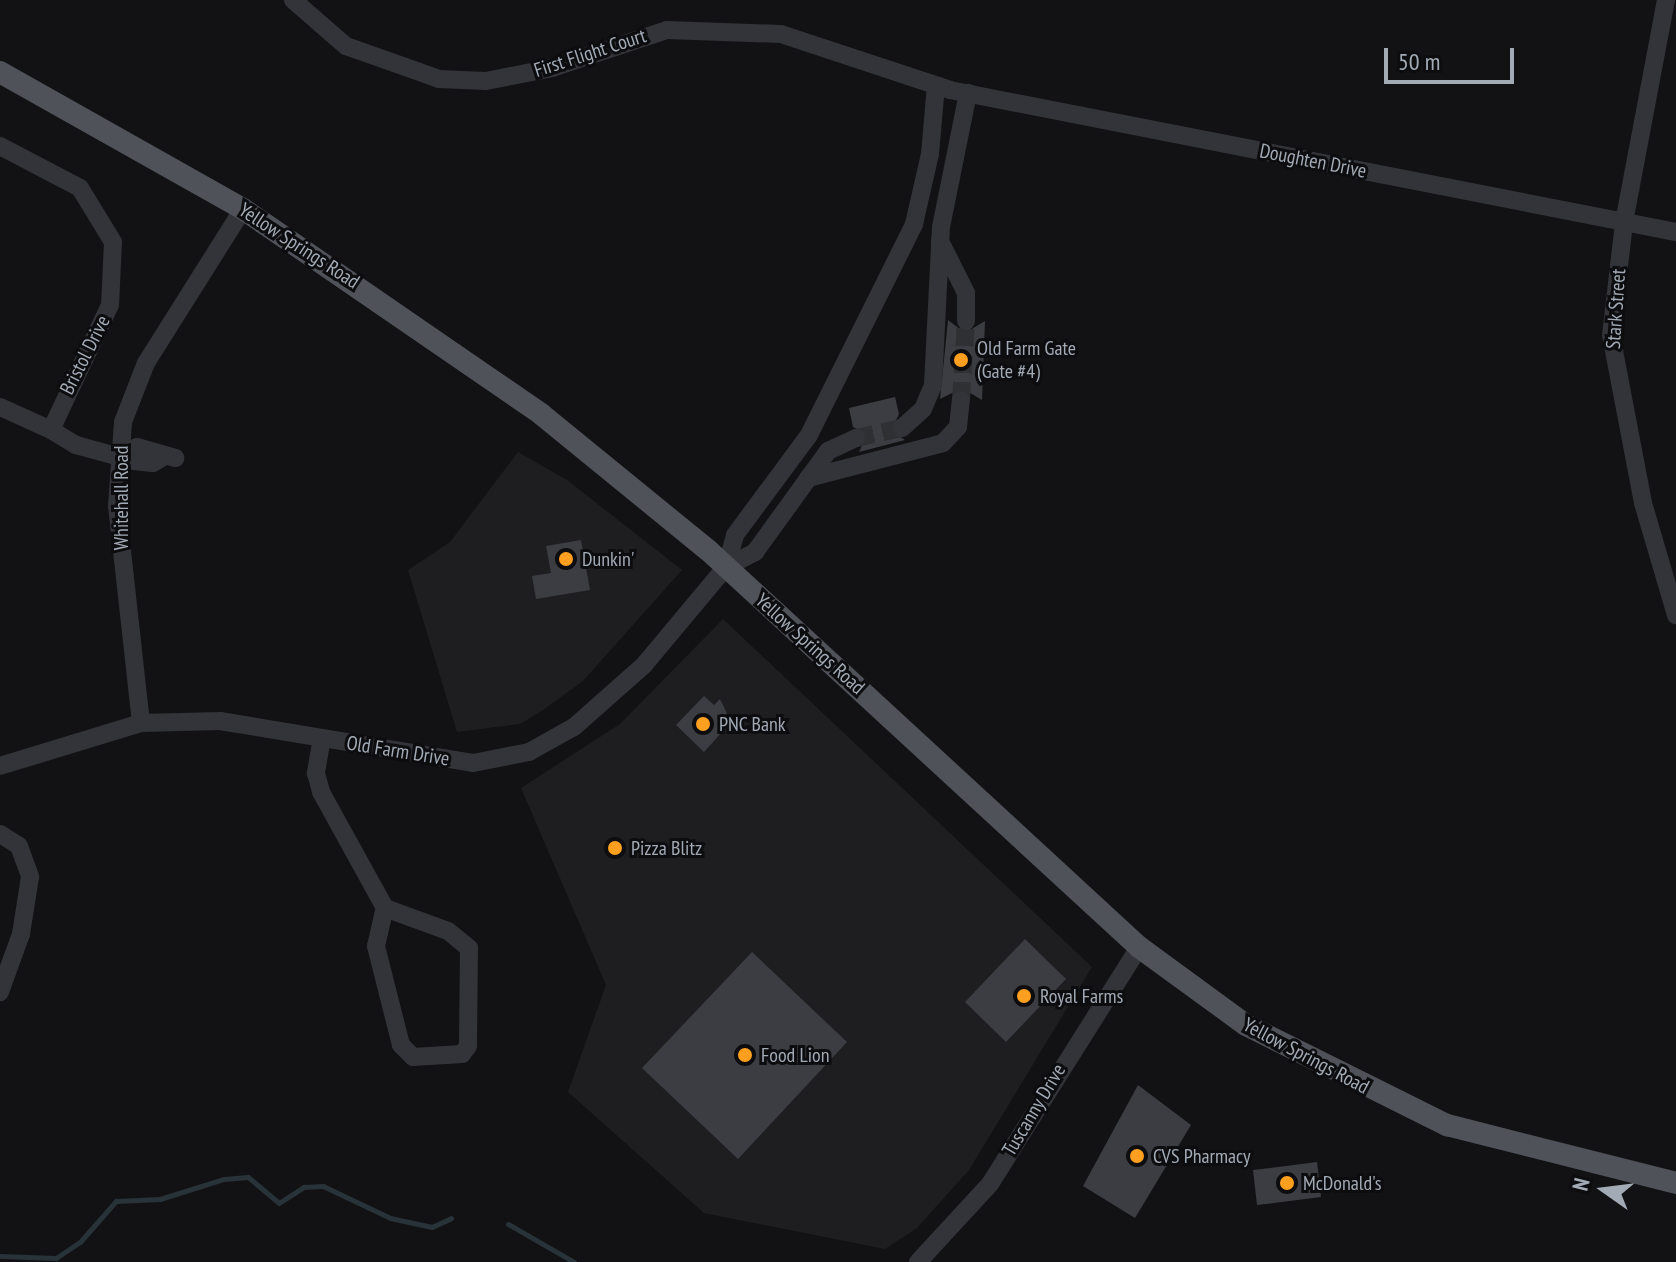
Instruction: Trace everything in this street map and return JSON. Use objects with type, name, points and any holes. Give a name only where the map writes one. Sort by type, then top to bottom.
[{"type":"main road","name":"Yellow Springs Road","points":[[0,72],[243,209],[541,414],[726,567],[1139,947],[1246,1025],[1363,1088],[1447,1125],[1630,1176],[1676,1183]]},
{"type":"street","name":"First Flight Court","points":[[293,0],[346,46],[439,79],[509,78],[635,36],[729,28],[781,34],[951,90]]},
{"type":"street","name":"Stark Street","points":[[1666,0],[1624,223],[1611,335],[1613,371],[1676,615]]},
{"type":"street","name":"Doughten Drive","points":[[951,90],[1676,232]]},
{"type":"street","points":[[902,428],[923,409],[933,385],[951,90]]},
{"type":"street","points":[[726,567],[735,535],[809,435],[885,291],[914,224],[930,154],[951,90]]},
{"type":"street","name":"Bristol Drive","points":[[0,146],[80,188],[113,242],[110,305],[51,430]]},
{"type":"street","name":"Whitehall Road","points":[[141,723],[120,547],[118,454],[146,363],[243,209]]},
{"type":"street","points":[[940,241],[966,293],[966,321]]},
{"type":"street","points":[[808,478],[943,443],[958,427],[961,400]]},
{"type":"street","points":[[0,407],[76,445],[153,463],[169,457]]},
{"type":"street","points":[[726,567],[755,552],[828,451],[856,438]]},
{"type":"street","name":"Old Farm Drive","points":[[0,766],[141,723],[220,721],[473,763],[503,761],[552,742],[644,665],[726,567]]},
{"type":"street","points":[[322,738],[316,773],[321,792],[385,908],[448,931],[469,948],[468,1046],[462,1054],[413,1057],[401,1045],[376,946],[385,908]]},
{"type":"street","points":[[0,834],[19,846],[30,877],[21,934],[0,992]]},
{"type":"street","name":"Tuscanny Drive","points":[[918,1262],[990,1184],[1139,947]]},
{"type":"shaded area","points":[[518,452],[567,480],[682,570],[583,681],[543,710],[520,724],[457,732],[408,570],[450,542]]},
{"type":"shaded area","points":[[723,619],[1092,967],[969,1170],[917,1228],[885,1249],[704,1213],[568,1092],[606,985],[521,788],[620,724]]},
{"type":"building","name":"Old Farm Gate (Gate #4)","points":[[948,320],[965,333],[985,321],[982,400],[962,388],[940,399]]},
{"type":"building","points":[[895,397],[899,414],[891,431],[905,440],[859,452],[867,434],[853,427],[849,408]]},
{"type":"building","name":"Dunkin'","points":[[581,540],[590,590],[536,599],[532,576],[551,573],[546,546]]},
{"type":"building","name":"PNC Bank","points":[[704,696],[714,705],[720,699],[731,722],[704,752],[676,725]]},
{"type":"building","name":"Royal Farms","points":[[1025,939],[1066,979],[1006,1042],[965,1002]]},
{"type":"building","name":"Food Lion","points":[[752,952],[847,1042],[738,1159],[642,1068]]},
{"type":"building","name":"CVS Pharmacy","points":[[1138,1085],[1191,1125],[1135,1218],[1083,1186]]},
{"type":"building","name":"McDonald's","points":[[1317,1162],[1321,1197],[1257,1205],[1253,1170]]},
{"type":"waterway","points":[[0,1256],[56,1258],[80,1242],[116,1201],[160,1199],[224,1179],[248,1177],[279,1203],[304,1187],[323,1186],[390,1218],[432,1227],[451,1218]]},
{"type":"waterway","points":[[508,1224],[574,1262]]},
{"type":"tunnel","points":[[961,400],[966,321]]},
{"type":"tunnel","points":[[856,438],[902,428]]},
{"type":"place","name":"Old Farm Gate (Gate #4)","points":[[961,360]]},
{"type":"place","name":"Dunkin'","points":[[566,559]]},
{"type":"place","name":"PNC Bank","points":[[703,724]]},
{"type":"place","name":"Pizza Blitz","points":[[615,848]]},
{"type":"place","name":"Royal Farms","points":[[1024,996]]},
{"type":"place","name":"Food Lion","points":[[745,1055]]},
{"type":"place","name":"CVS Pharmacy","points":[[1137,1156]]},
{"type":"place","name":"McDonald's","points":[[1287,1183]]}]
